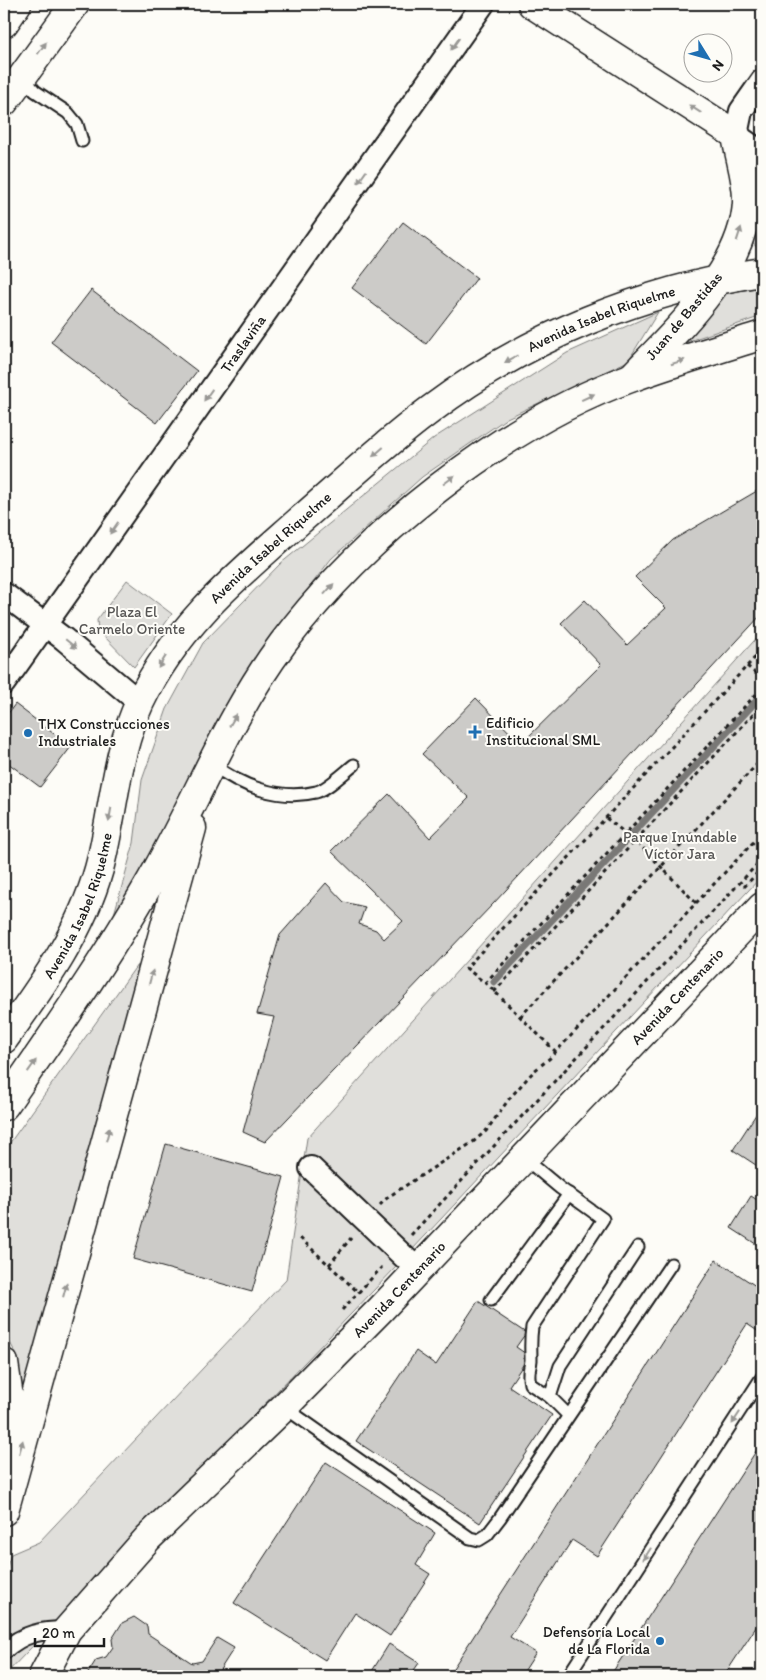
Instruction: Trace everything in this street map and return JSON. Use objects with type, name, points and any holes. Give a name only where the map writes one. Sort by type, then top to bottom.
[{"type":"main road","points":[[4,23],[17,4]]},
{"type":"main road","points":[[532,4],[736,135]]},
{"type":"main road","points":[[4,102],[71,5]]},
{"type":"main road","name":"Juan de Bastidas","points":[[632,377],[719,278],[738,239],[747,203],[736,135]]},
{"type":"main road","name":"Avenida Isabel Riquelme","points":[[4,1039],[63,952],[89,899],[105,846],[123,750],[140,703],[179,637],[213,597],[396,437],[431,409],[507,360],[547,339],[594,318],[643,300],[719,278],[762,272]]},
{"type":"main road","points":[[4,1106],[90,980],[141,897],[186,817],[210,763],[251,690],[284,642],[342,574],[434,491],[503,443],[578,402],[632,377],[762,335]]},
{"type":"main road","points":[[4,1511],[210,763]]},
{"type":"main road","name":"Avenida Centenario","points":[[43,1676],[67,1630],[148,1538],[284,1407],[418,1270],[762,907]]},
{"type":"main road","points":[[4,1363],[9,1391],[4,1428]]},
{"type":"street","name":"Traslaviña","points":[[4,683],[483,4]]},
{"type":"street","points":[[762,81],[741,112],[736,135],[762,153]]},
{"type":"street","points":[[4,594],[140,703]]},
{"type":"street","points":[[311,1168],[418,1270]]},
{"type":"street","points":[[4,1651],[20,1638],[31,1633],[67,1630]]},
{"type":"lane","points":[[22,76],[35,91],[77,124],[82,141]]},
{"type":"lane","points":[[210,763],[226,775],[280,795],[318,792],[354,765]]},
{"type":"lane","points":[[524,1158],[603,1219],[532,1327],[529,1344],[531,1360],[528,1372],[530,1384],[550,1397],[568,1415]]},
{"type":"lane","points":[[492,1300],[569,1194]]},
{"type":"lane","points":[[550,1397],[560,1366],[638,1247]]},
{"type":"lane","points":[[284,1407],[470,1538],[479,1540],[487,1535],[500,1518],[671,1264]]},
{"type":"lane","points":[[568,1676],[762,1377]]},
{"type":"path","points":[[556,1052],[485,983],[466,968],[762,650]]},
{"type":"path","points":[[747,666],[762,679]]},
{"type":"path","points":[[485,983],[762,688]]},
{"type":"path","points":[[494,992],[762,705]]},
{"type":"path","points":[[520,1017],[762,759]]},
{"type":"path","points":[[606,818],[661,866],[696,903]]},
{"type":"path","points":[[329,1265],[365,1220],[388,1197],[473,1142],[486,1131],[509,1099],[534,1071],[556,1052],[762,833]]},
{"type":"path","points":[[300,1238],[364,1298]]},
{"type":"green space","points":[[762,214],[762,251],[752,243]]},
{"type":"green space","points":[[762,287],[762,316],[680,344],[727,293]]},
{"type":"green space","points":[[658,312],[628,361],[507,418],[422,477],[331,559],[260,652],[197,760],[149,860],[111,925],[134,843],[142,780],[167,709],[203,643],[280,564],[434,438],[567,353]]},
{"type":"green space","name":"Plaza El Carmelo Oriente","points":[[127,580],[172,614],[134,667],[98,630],[97,620]]},
{"type":"green space","name":"Parque Inundable Víctor Jara","points":[[762,632],[762,876],[397,1266],[4,1676],[4,1576],[11,1554],[39,1542],[286,1280],[307,1138]]},
{"type":"green space","points":[[137,965],[139,970],[22,1394],[17,1356],[4,1331],[4,1151]]},
{"type":"building","points":[[403,222],[477,278],[426,344],[352,288]]},
{"type":"building","points":[[91,290],[197,371],[157,423],[51,342]]},
{"type":"building","points":[[762,488],[762,614],[493,904],[265,1142],[243,1132],[274,1017],[257,1014],[280,935],[326,883],[344,902],[365,907],[359,924],[376,930],[384,939],[403,921],[331,851],[389,794],[430,838],[469,798],[422,754],[476,698],[521,744],[601,665],[561,623],[585,600],[627,645],[666,608],[635,577],[673,540]]},
{"type":"building","name":"THX Construcciones Industriales","points":[[15,704],[71,747],[40,787],[4,760],[4,719]]},
{"type":"building","points":[[762,1105],[762,1169],[733,1150]]},
{"type":"building","points":[[166,1144],[284,1177],[252,1292],[133,1259]]},
{"type":"building","points":[[751,1196],[762,1203],[762,1248],[731,1228]]},
{"type":"building","points":[[716,1260],[762,1290],[762,1334],[747,1324],[597,1556],[572,1540],[510,1637],[536,1653],[521,1676],[448,1676]]},
{"type":"building","points":[[478,1301],[526,1333],[516,1347],[529,1356],[509,1386],[552,1415],[480,1523],[356,1441],[416,1351],[436,1365]]},
{"type":"building","points":[[762,1442],[762,1618],[724,1676],[610,1676]]},
{"type":"building","points":[[326,1462],[435,1533],[416,1565],[430,1574],[390,1636],[355,1613],[325,1660],[234,1603]]},
{"type":"building","points":[[134,1617],[147,1626],[148,1634],[192,1663],[202,1661],[217,1638],[234,1648],[216,1676],[89,1676],[88,1673],[96,1660],[106,1657],[113,1647],[112,1639],[122,1623]]},
{"type":"building","points":[[389,1644],[419,1663],[410,1676],[369,1676]]},
{"type":"waterway","points":[[494,982],[762,695]]},
{"type":"place","name":"Edificio Institucional SML","points":[[475,732]]},
{"type":"place","name":"THX Construcciones Industriales","points":[[28,733]]},
{"type":"place","name":"Defensoría Local de La Florida","points":[[660,1641]]}]
